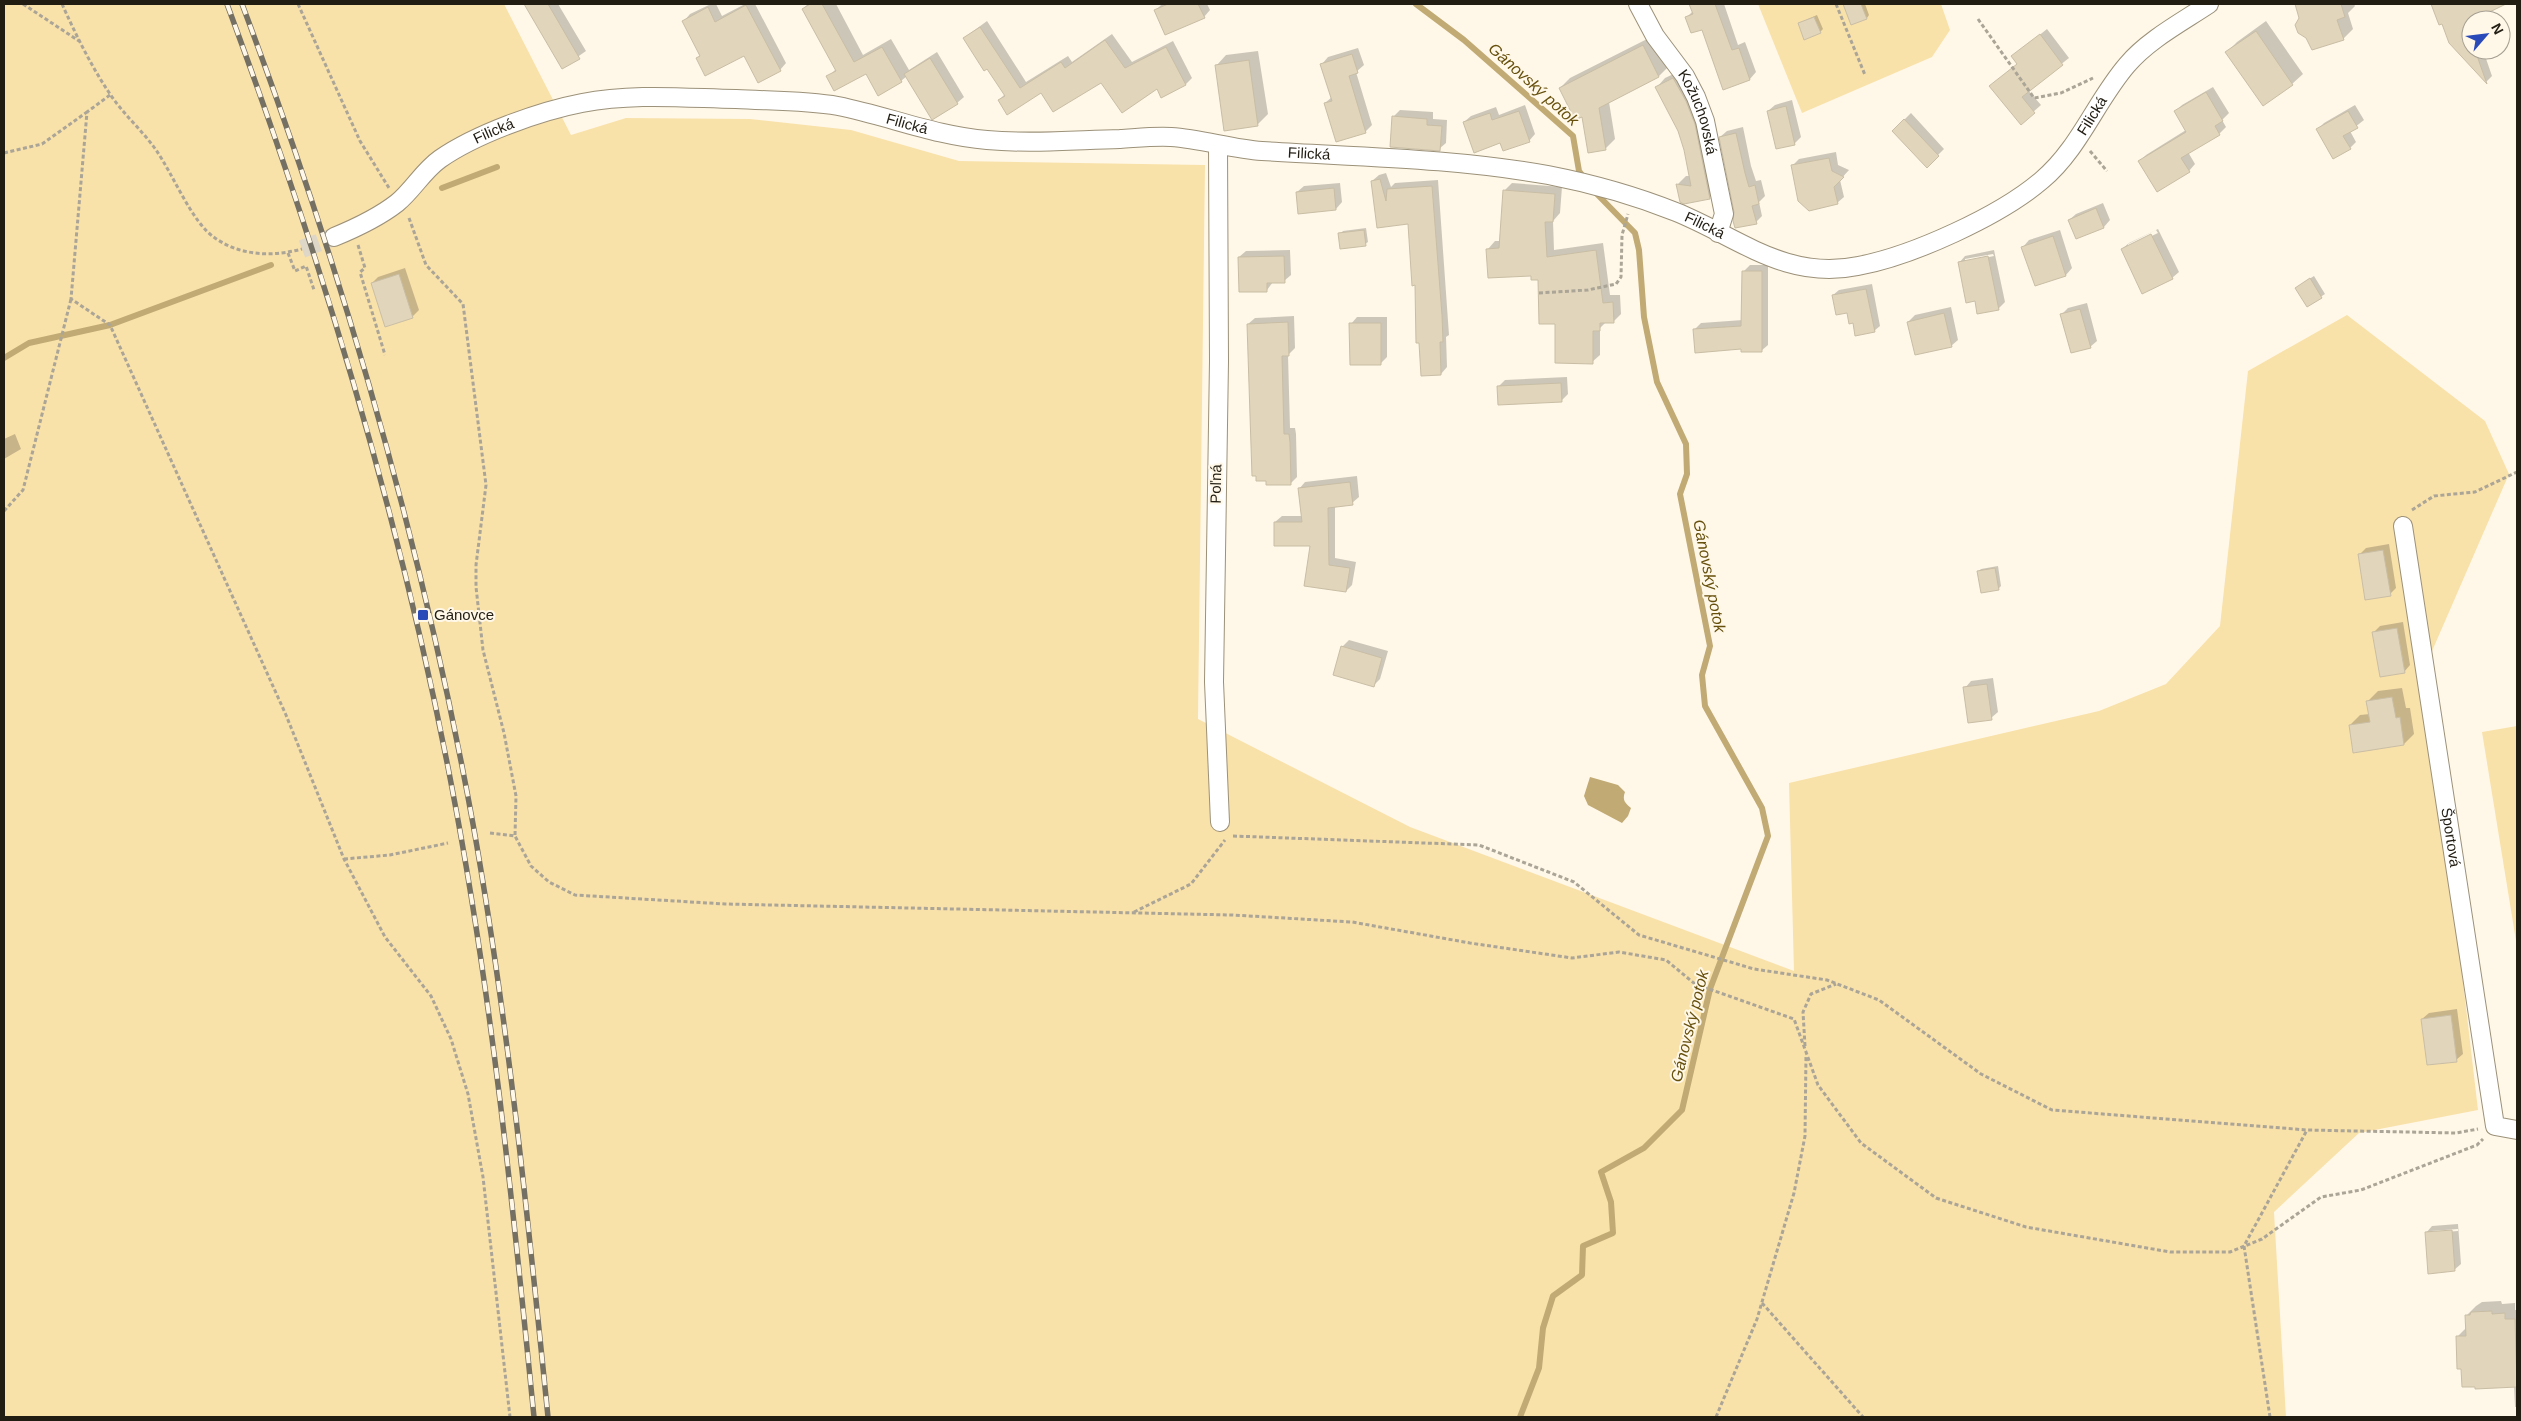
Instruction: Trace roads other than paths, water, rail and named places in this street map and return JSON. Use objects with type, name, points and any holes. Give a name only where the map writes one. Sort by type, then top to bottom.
[{"type":"street","name":"Kožuchovská","points":[[1638,4],[1656,36],[1685,76],[1696,97],[1705,121],[1724,214],[1718,233]]},
{"type":"street","name":"Filická","points":[[334,237],[375,217],[398,202],[421,175],[438,160],[476,140],[537,115],[582,103],[619,98],[667,97],[832,105],[947,134],[985,140],[1028,141],[1171,137],[1256,151],[1390,157],[1488,167],[1581,182],[1601,188],[1675,212],[1766,256],[1796,266],[1825,270],[1855,267],[1879,261],[1954,233],[2012,201],[2042,181],[2062,160],[2128,63],[2157,40],[2209,4]]},
{"type":"street","name":"Poľná","points":[[1218,144],[1219,360],[1214,682],[1220,822]]},
{"type":"street","name":"Športová","points":[[2403,526],[2496,1126],[2517,1130]]},
{"type":"waterway","name":"Gánovský potok","points":[[1416,4],[1464,40],[1573,136],[1579,171],[1585,179]]},
{"type":"waterway","points":[[442,188],[497,167]]},
{"type":"waterway","name":"Gánovský potok","points":[[1520,1417],[1539,1368],[1543,1328],[1553,1296],[1582,1275],[1583,1246],[1613,1233],[1611,1202],[1601,1172],[1644,1148],[1682,1110],[1710,989],[1768,836],[1762,808],[1705,706],[1702,675],[1710,646],[1680,494],[1687,474],[1686,444],[1657,382],[1644,317],[1639,250],[1635,233],[1594,191]]},
{"type":"waterway","points":[[4,358],[29,343],[110,325],[271,265]]},
{"type":"tunnel","points":[[302,249],[334,237]]},
{"type":"railway","points":[[227,4],[295,197],[356,392],[409,588],[432,688],[452,788],[479,944],[500,1102],[534,1417]]},
{"type":"railway","points":[[242,4],[279,104],[346,307],[404,512],[453,719],[473,824],[497,972],[525,1194],[548,1417]]},
{"type":"place","name":"Gánovce","points":[[423,615]]}]
